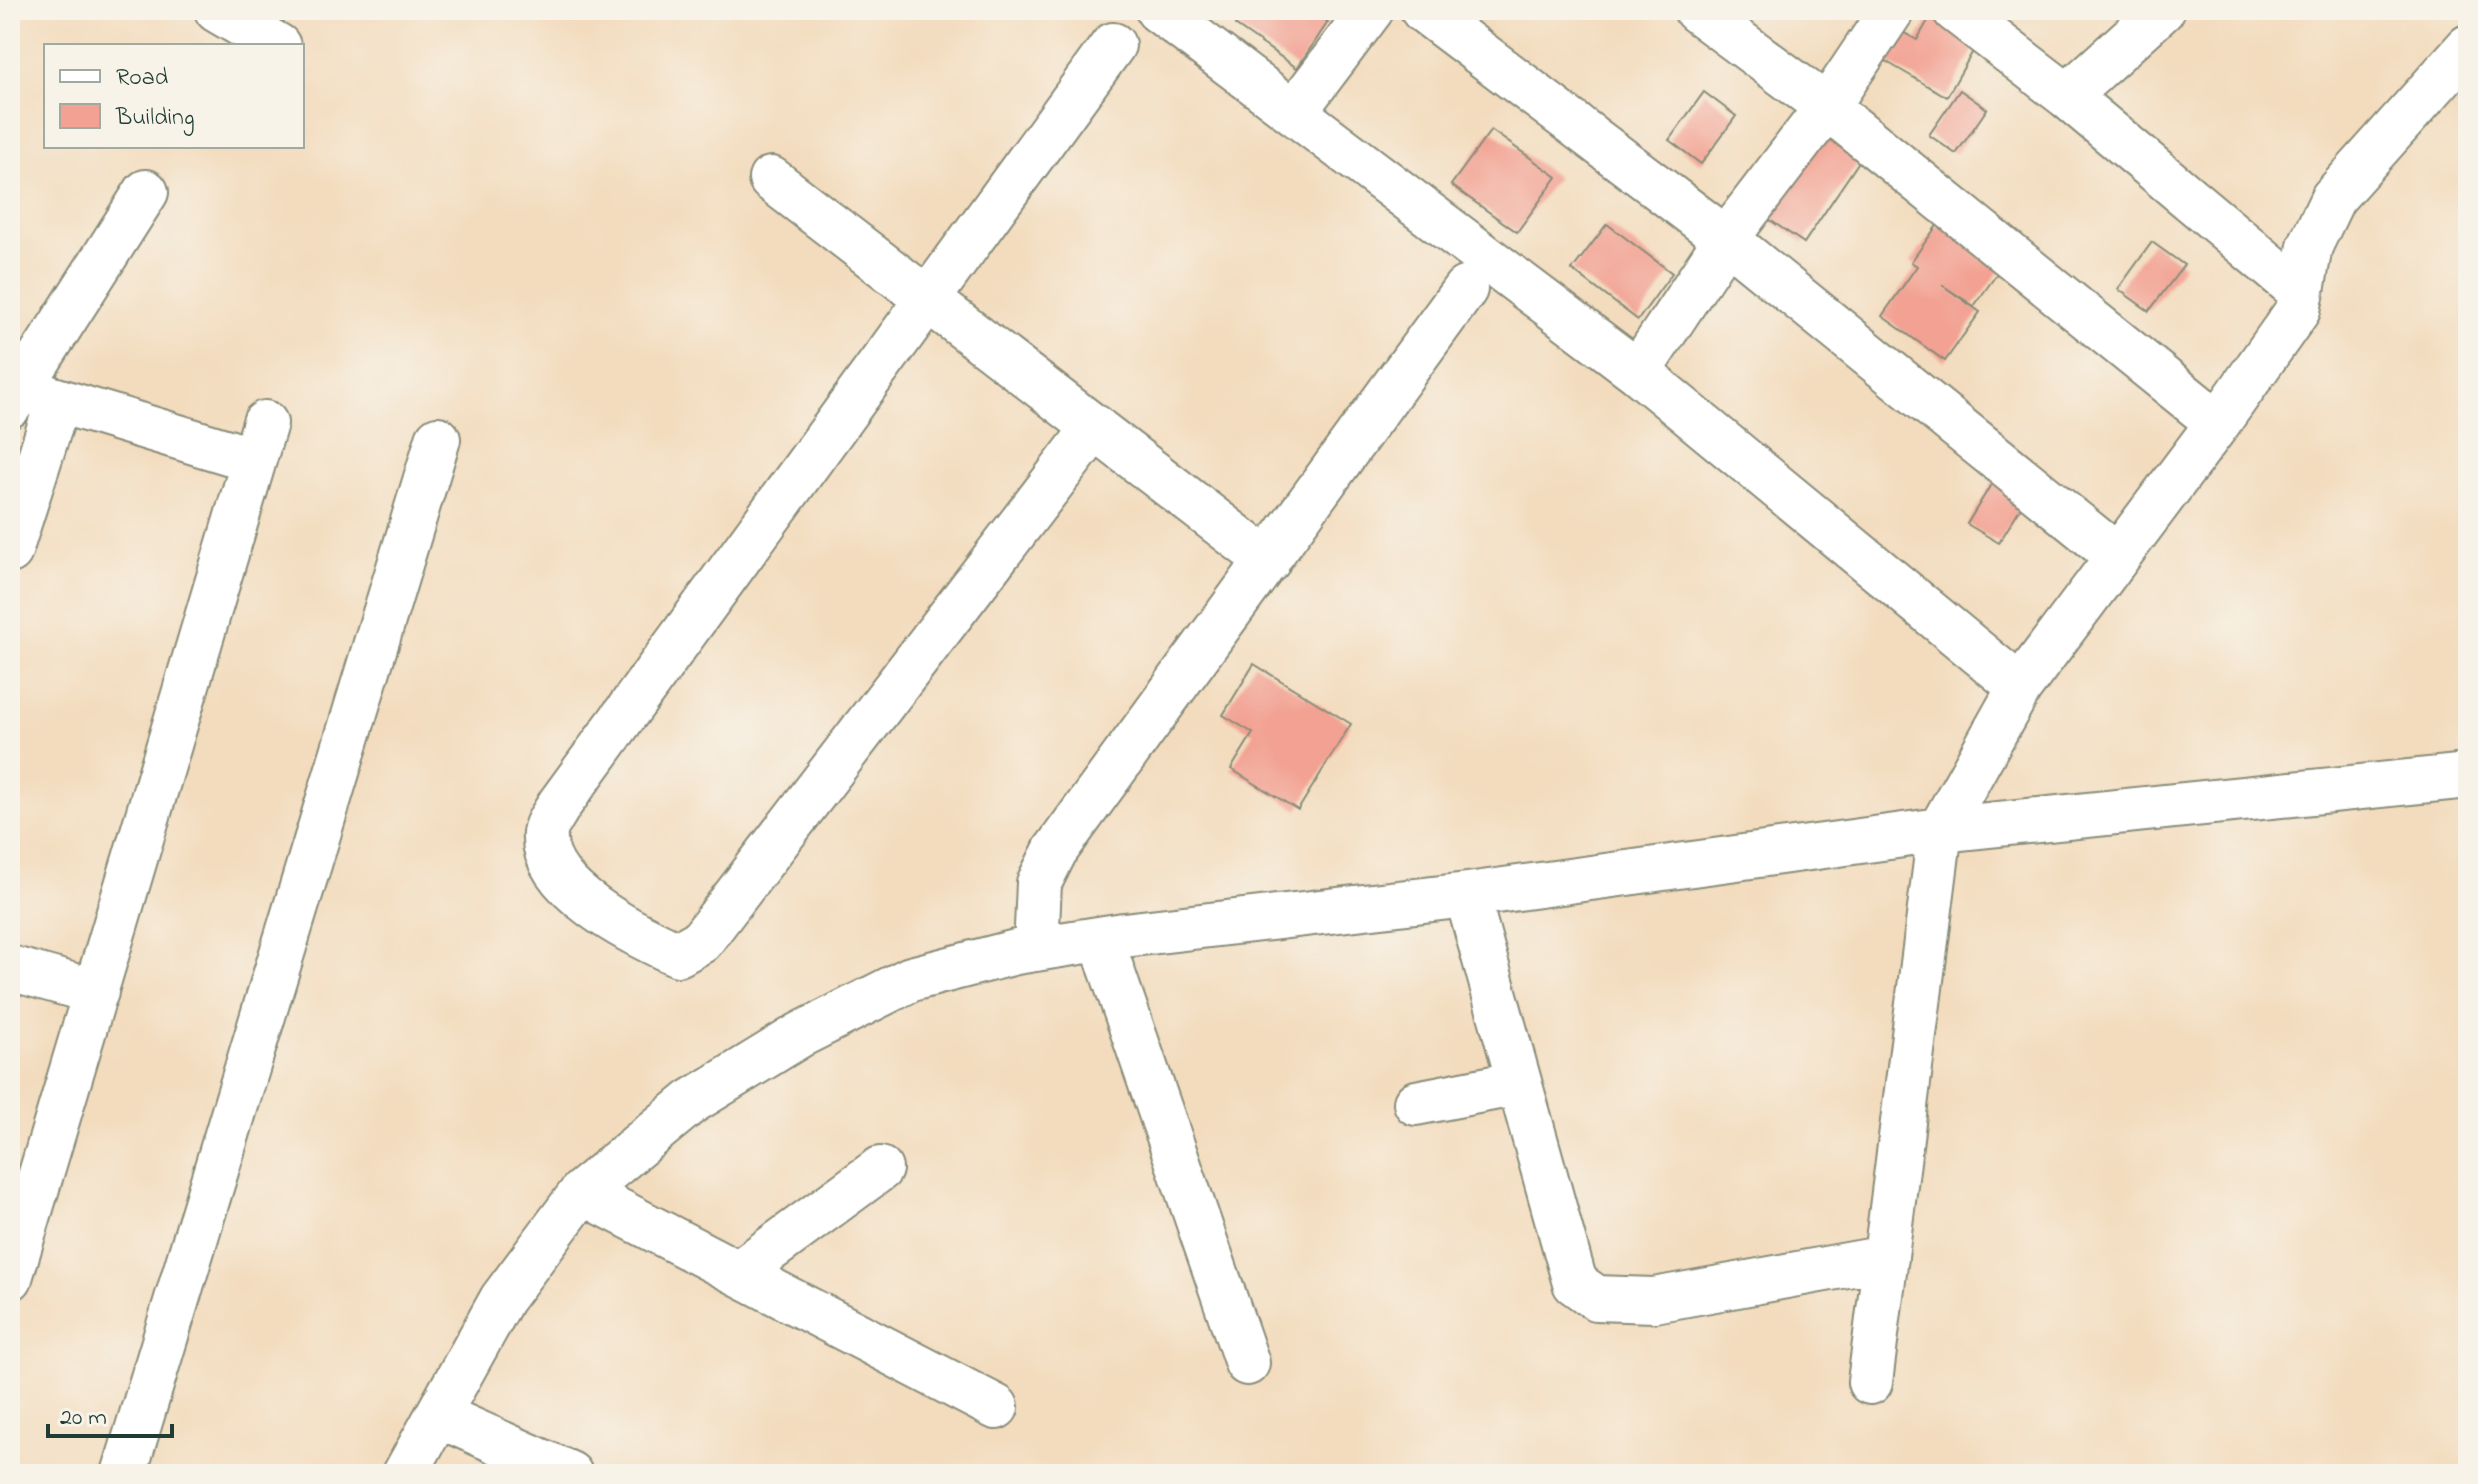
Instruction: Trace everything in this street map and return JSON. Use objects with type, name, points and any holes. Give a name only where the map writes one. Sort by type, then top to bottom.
[{"type":"street","points":[[217,10],[275,44]]},
{"type":"street","points":[[1158,10],[1638,372],[2020,687]]},
{"type":"street","points":[[1294,112],[1371,10]]},
{"type":"street","points":[[1423,10],[1726,239],[2117,556]]},
{"type":"street","points":[[1696,10],[1827,107],[2218,423]]},
{"type":"street","points":[[1638,372],[1726,239],[1827,107],[1892,10]]},
{"type":"street","points":[[1955,10],[2067,96],[2294,286],[2301,296]]},
{"type":"street","points":[[2067,96],[2162,10]]},
{"type":"street","points":[[1095,427],[701,941],[678,954],[629,931],[559,878],[549,857],[545,832],[559,805],[1113,45]]},
{"type":"street","points":[[1870,1382],[1940,830],[2020,687],[2218,423],[2298,310],[2310,246],[2333,198],[2468,47]]},
{"type":"street","points":[[771,179],[1268,561]]},
{"type":"street","points":[[10,551],[29,398],[146,192]]},
{"type":"street","points":[[1036,949],[1039,883],[1055,851],[1465,289]]},
{"type":"street","points":[[10,1278],[259,442],[29,398]]},
{"type":"street","points":[[124,1474],[438,439]]},
{"type":"street","points":[[405,1474],[502,1299],[582,1192],[691,1102],[800,1035],[911,979],[1036,949],[1101,939],[1467,895],[1940,830],[2468,776]]},
{"type":"street","points":[[1467,895],[1575,1283],[1596,1298],[1654,1300],[1886,1258]]},
{"type":"street","points":[[1101,939],[1247,1363]]},
{"type":"street","points":[[10,968],[96,992]]},
{"type":"street","points":[[1416,1103],[1519,1083]]},
{"type":"street","points":[[738,1273],[880,1169]]},
{"type":"street","points":[[582,1192],[996,1407]]},
{"type":"street","points":[[438,1415],[570,1474]]},
{"type":"building","points":[[1245,10],[1311,10],[1328,22],[1297,68],[1235,25]]},
{"type":"building","points":[[1934,10],[1981,37],[1947,97],[1880,58],[1897,29],[1917,40]]},
{"type":"building","points":[[1960,90],[1987,109],[1956,154],[1929,135]]},
{"type":"building","points":[[1704,92],[1736,116],[1701,164],[1669,140]]},
{"type":"building","points":[[1826,124],[1866,151],[1804,243],[1764,216]]},
{"type":"building","points":[[1491,130],[1557,177],[1517,232],[1451,185]]},
{"type":"building","points":[[1946,213],[2009,257],[1974,306],[1942,285],[1980,312],[1945,361],[1882,316],[1917,266],[1911,262]]},
{"type":"building","points":[[1607,224],[1672,273],[1638,320],[1572,270]]},
{"type":"building","points":[[2152,242],[2184,265],[2149,311],[2118,289]]},
{"type":"building","points":[[1995,478],[2027,497],[1999,543],[1967,524]]},
{"type":"building","points":[[1254,664],[1351,724],[1298,810],[1231,769],[1253,733],[1223,715]]}]
